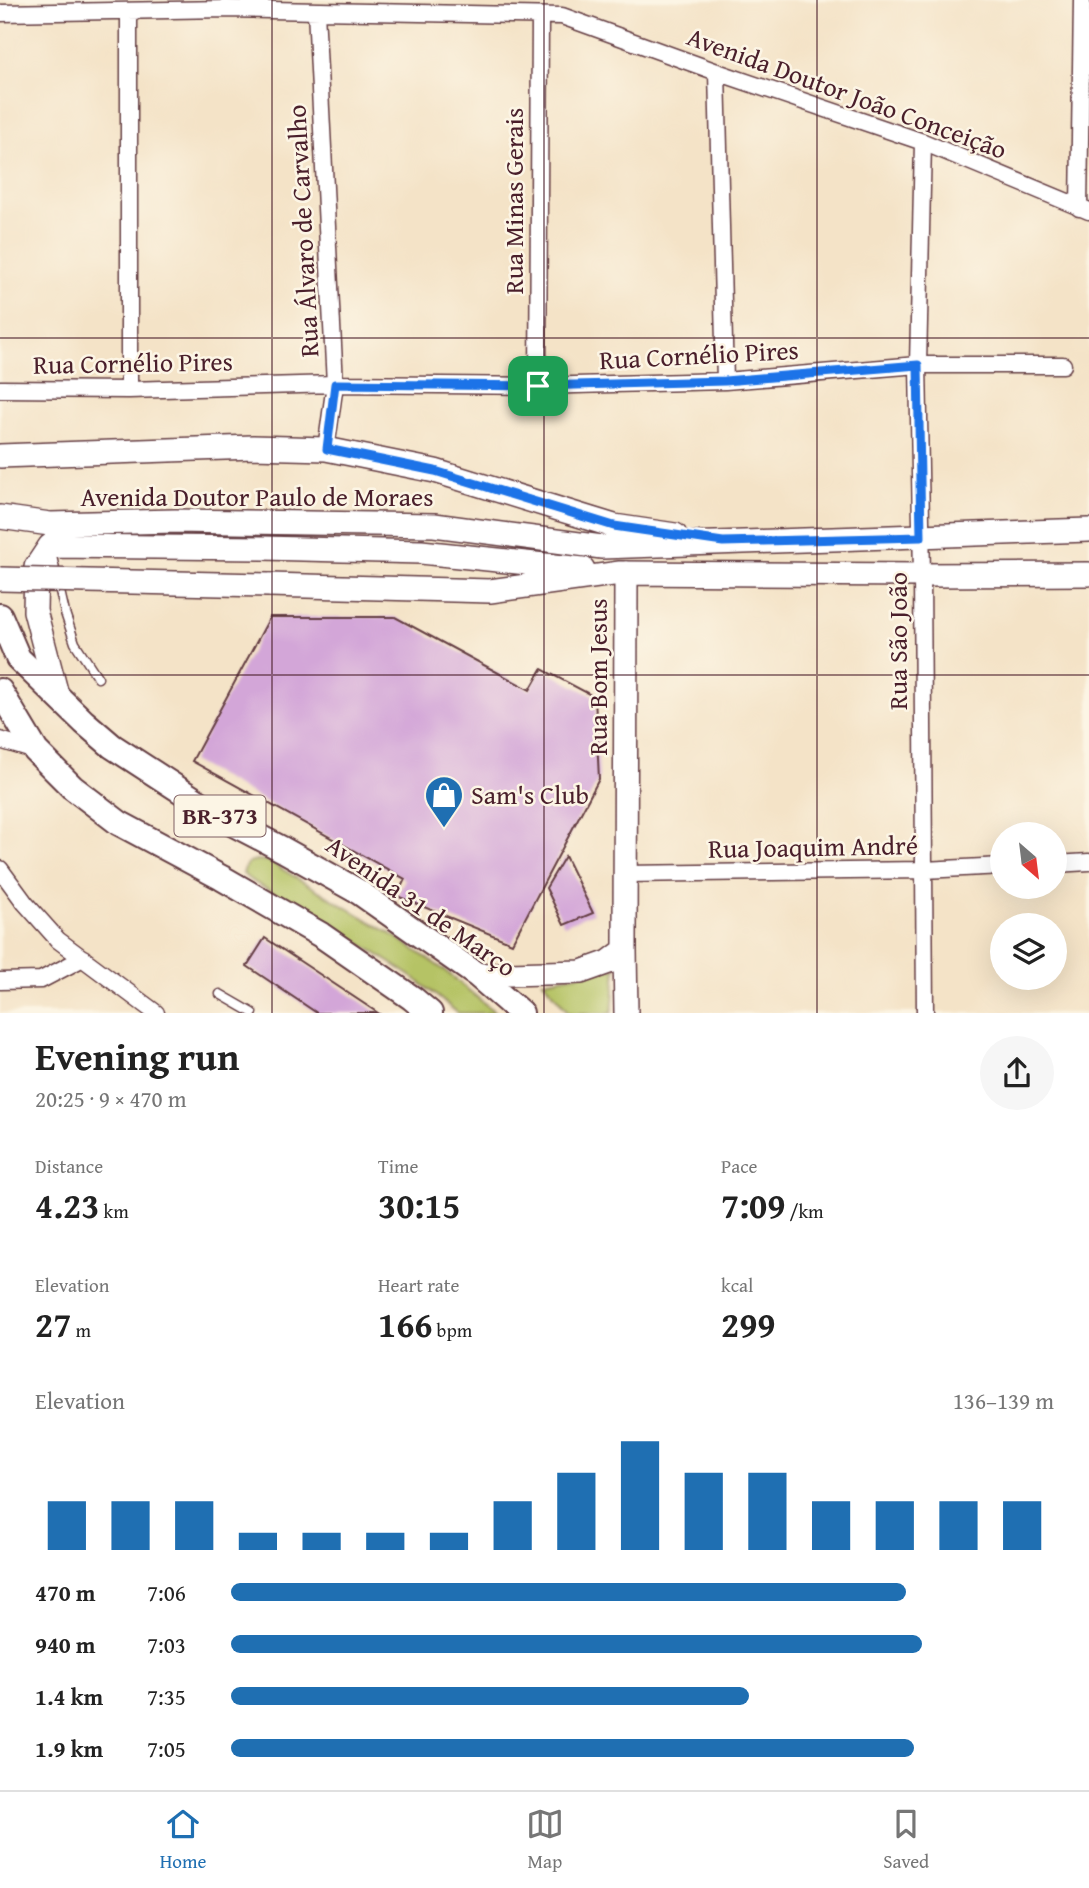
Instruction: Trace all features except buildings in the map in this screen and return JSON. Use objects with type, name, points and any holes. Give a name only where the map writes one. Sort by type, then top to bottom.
[{"type":"main road","name":"Avenida Doutor Paulo de Moraes","points":[[0,456],[253,446],[327,449],[435,471],[614,526],[723,542]]},
{"type":"main road","name":"Avenida Doutor Paulo de Moraes","points":[[0,517],[50,524],[175,521],[434,525],[602,547],[1089,530]]},
{"type":"main road","name":"Avenida Doutor Paulo de Moraes","points":[[50,546],[421,552],[623,573],[1089,573]]},
{"type":"main road","points":[[50,546],[36,567],[35,611],[57,695]]},
{"type":"main road","name":"Avenida Doutor Paulo de Moraes","points":[[0,579],[490,591],[623,573]]},
{"type":"main road","name":"Rua Bom Jesus","points":[[623,573],[626,1013]]},
{"type":"main road","name":"Avenida 31 de Março","points":[[0,616],[18,658],[112,746],[226,820],[359,892],[477,975],[521,1013]]},
{"type":"main road","name":"BR-373","points":[[0,691],[36,751],[72,787],[119,823],[321,935],[430,1013]]},
{"type":"main road","points":[[477,975],[581,972],[608,962],[625,950]]},
{"type":"street","points":[[1082,0],[1084,209]]},
{"type":"street","name":"Avenida Doutor João Conceição","points":[[0,13],[226,9],[540,16],[563,8],[717,72],[923,142],[1084,209]]},
{"type":"street","name":"Rua Álvaro de Carvalho","points":[[316,10],[335,384],[327,449]]},
{"type":"street","points":[[129,12],[129,390]]},
{"type":"street","name":"Rua Minas Gerais","points":[[538,386],[540,16]]},
{"type":"street","points":[[717,72],[725,381]]},
{"type":"street","name":"Rua São João","points":[[923,142],[918,365],[925,1013]]},
{"type":"street","name":"Rua Cornélio Pires","points":[[0,389],[129,390],[335,384],[538,386],[725,381],[918,365],[1063,365]]},
{"type":"street","points":[[0,740],[36,751]]},
{"type":"street","points":[[1068,863],[1089,862]]},
{"type":"street","name":"Rua Joaquim André","points":[[625,874],[990,867]]},
{"type":"street","points":[[0,869],[25,903],[58,940],[156,1013]]},
{"type":"street","points":[[0,981],[41,980],[83,958]]},
{"type":"lane","points":[[50,546],[65,613],[75,643],[98,678]]},
{"type":"lane","points":[[220,993],[253,1013]]},
{"type":"green space","points":[[268,861],[393,935],[444,970],[496,1013],[458,1013],[414,978],[332,925],[250,880],[243,874],[245,868],[250,862]]},
{"type":"green space","points":[[616,968],[612,1013],[569,1013],[543,981]]},
{"type":"place","name":"Sam's Club","points":[[444,829]]},
{"type":"route","points":[[918,365],[921,537],[723,542],[614,526],[435,471],[327,449],[335,384],[538,386],[725,381],[918,365]]}]
